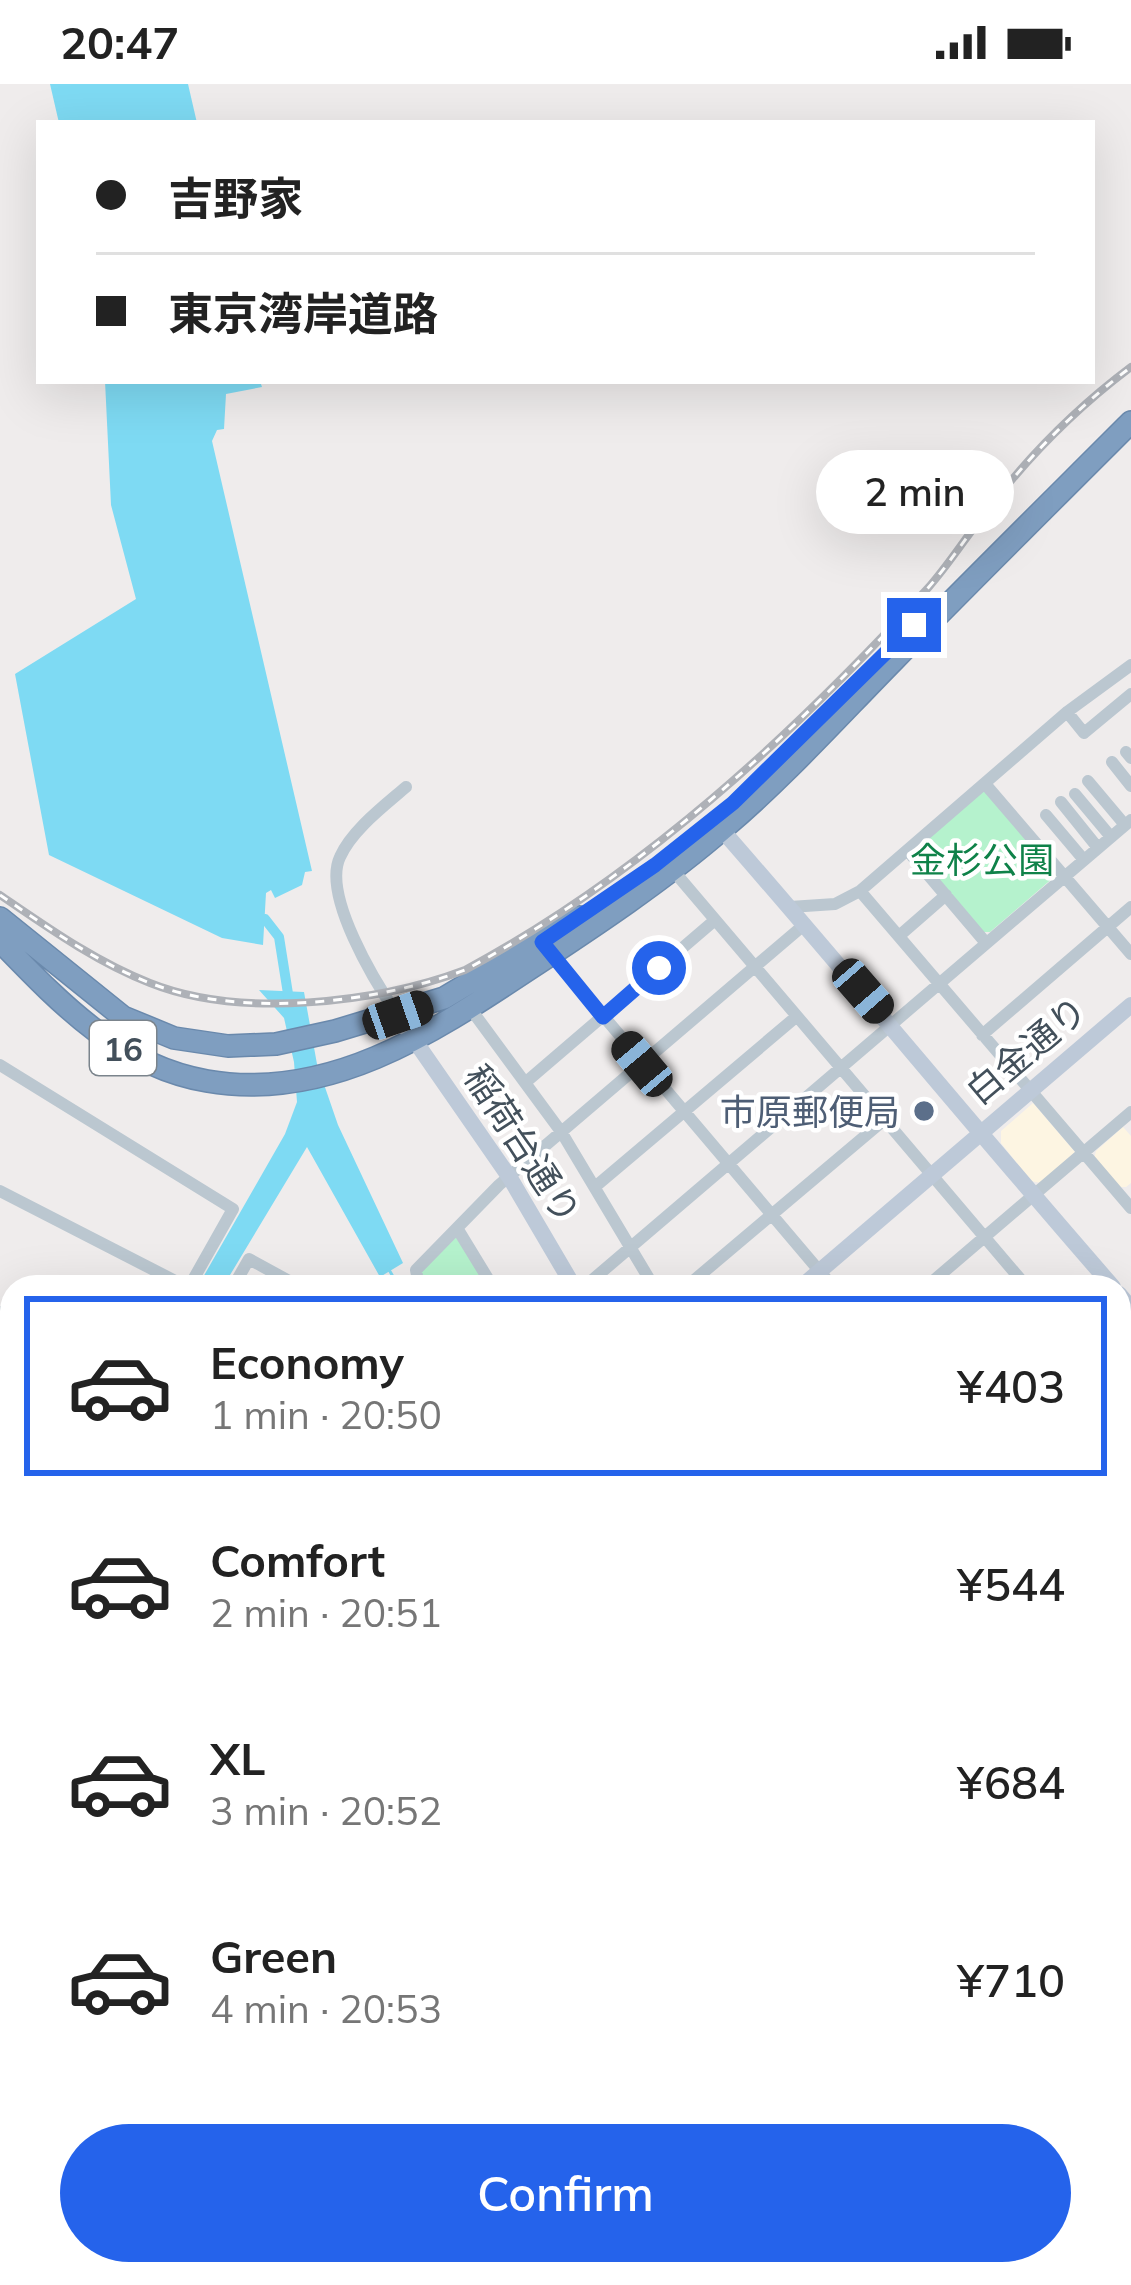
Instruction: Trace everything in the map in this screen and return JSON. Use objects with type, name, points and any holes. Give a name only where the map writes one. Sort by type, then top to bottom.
[{"type":"highway","name":"16","points":[[0,941],[76,1018],[140,1058],[208,1082],[281,1084],[347,1070],[414,1040],[470,1008],[764,775],[1131,403]]},
{"type":"highway","name":"16","points":[[0,918],[94,998],[138,1025],[209,1045],[275,1044],[398,1015],[460,992],[546,948],[722,830],[802,756],[1131,422]]},
{"type":"street","points":[[790,908],[835,904],[860,891],[1067,712],[1131,665]]},
{"type":"street","points":[[1067,712],[1084,733],[1131,694]]},
{"type":"street","points":[[1112,763],[1131,786]]},
{"type":"street","points":[[597,1275],[1128,822],[1088,781]]},
{"type":"street","points":[[986,784],[1131,954]]},
{"type":"street","points":[[398,1015],[357,943],[342,907],[336,868],[343,850],[406,787]]},
{"type":"street","points":[[1075,794],[1111,836]]},
{"type":"street","points":[[1060,802],[1098,848]]},
{"type":"street","points":[[1046,815],[1084,860]]},
{"type":"street","points":[[722,830],[1102,1275]]},
{"type":"street","points":[[908,851],[986,943]]},
{"type":"street","points":[[671,868],[985,1236],[1013,1275]]},
{"type":"street","points":[[860,891],[1083,1153],[1128,1198]]},
{"type":"street","points":[[899,936],[946,895]]},
{"type":"street","points":[[982,1035],[1131,907]]},
{"type":"street","points":[[526,1082],[715,920]]},
{"type":"street","points":[[417,1275],[416,1270],[510,1178],[805,924]]},
{"type":"street","points":[[546,948],[823,1275]]},
{"type":"street","name":"白金通り","points":[[815,1275],[1131,1005]]},
{"type":"street","points":[[470,1008],[562,1133],[648,1275]]},
{"type":"street","name":"稲荷台通り","points":[[398,1015],[510,1178],[567,1275]]},
{"type":"street","points":[[596,1186],[796,1017]]},
{"type":"street","points":[[0,1065],[233,1209],[195,1275]]},
{"type":"street","points":[[940,1275],[1131,1112]]},
{"type":"street","points":[[700,1275],[884,1120]]},
{"type":"street","points":[[0,1190],[165,1275]]},
{"type":"street","points":[[458,1228],[486,1275]]},
{"type":"street","points":[[239,1275],[249,1259],[278,1275]]},
{"type":"shaded area","points":[[1033,1103],[1075,1152],[1041,1183],[1031,1181],[1001,1143],[1001,1131]]},
{"type":"shaded area","points":[[1123,1127],[1131,1136],[1131,1183],[1118,1187],[1094,1159],[1096,1151]]},
{"type":"green space","name":"金杉公園","points":[[981,791],[989,792],[1055,871],[1054,877],[990,932],[983,932],[916,855],[916,849]]},
{"type":"green space","points":[[457,1228],[486,1275],[417,1275],[416,1270]]},
{"type":"water","points":[[50,84],[188,84],[196,120],[58,120]]},
{"type":"water","points":[[105,384],[261,384],[226,394],[224,429],[217,430],[212,441],[312,871],[305,872],[302,885],[275,898],[271,890],[266,893],[263,945],[222,938],[49,855],[15,674],[136,599],[111,505]]},
{"type":"water","points":[[259,990],[304,992],[317,1064],[338,1125],[403,1263],[383,1275],[379,1275],[307,1147],[230,1275],[204,1275],[285,1134],[297,1102],[284,1018]]},
{"type":"waterway","points":[[265,919],[279,937],[289,1000]]},
{"type":"waterway","points":[[388,1268],[392,1275]]},
{"type":"railway","points":[[0,895],[130,975],[225,1001],[350,998],[465,970],[593,891],[769,749],[928,588],[1038,451],[1131,367]]},
{"type":"place","name":"市原郵便局","points":[[924,1111]]},
{"type":"route","points":[[659,968],[603,1017],[542,942],[655,865],[733,803],[914,625]]}]
